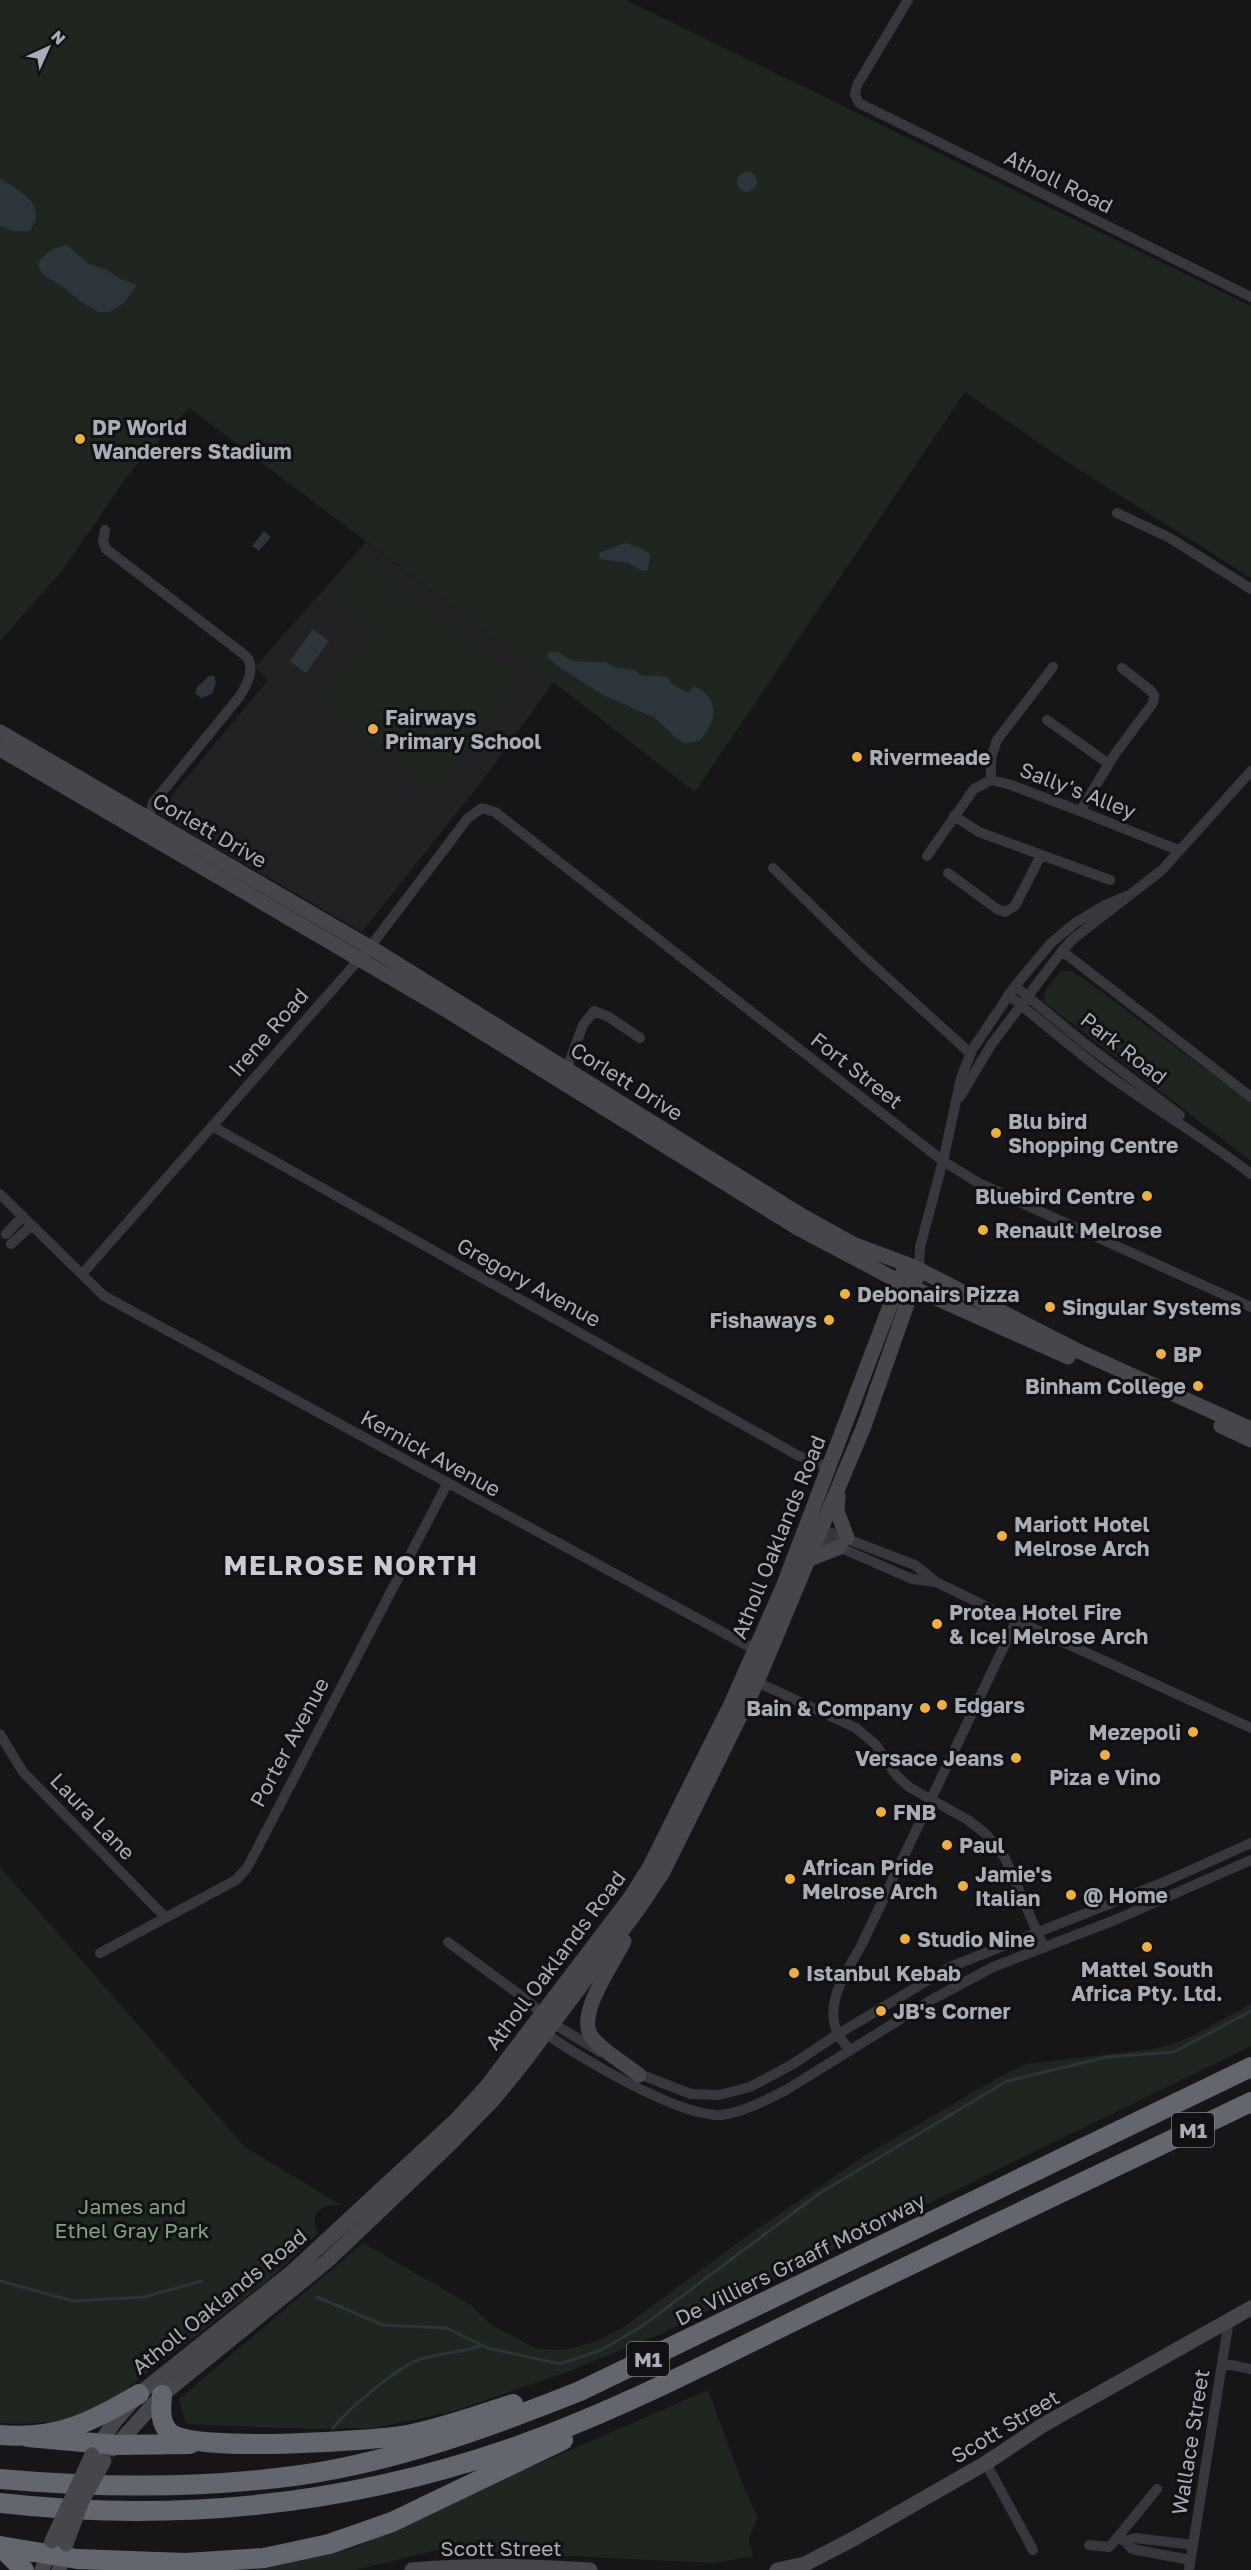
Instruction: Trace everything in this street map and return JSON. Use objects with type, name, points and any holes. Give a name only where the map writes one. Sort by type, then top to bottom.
[{"type":"highway","name":"De Villiers Graaff Motorway","points":[[0,2479],[102,2487],[148,2487],[241,2481],[302,2475],[382,2458],[443,2441],[512,2418],[580,2391],[1251,2067]]},
{"type":"highway","name":"M1","points":[[0,2503],[64,2510],[123,2512],[246,2507],[315,2498],[396,2482],[467,2463],[574,2424],[633,2398],[1251,2102]]},
{"type":"highway","points":[[0,2435],[28,2437],[103,2451],[222,2443],[322,2443],[407,2435],[545,2394],[580,2391]]},
{"type":"highway","points":[[28,2437],[80,2425],[139,2394]]},
{"type":"highway","points":[[162,2395],[161,2416],[164,2426],[171,2434],[186,2439],[222,2443]]},
{"type":"highway","points":[[0,2546],[77,2559],[227,2562],[264,2558],[329,2544],[355,2536],[427,2506],[557,2444],[633,2398]]},
{"type":"highway","points":[[0,2546],[24,2570]]},
{"type":"street","name":"Atholl Road","points":[[908,0],[860,80],[855,95],[860,103],[1251,297]]},
{"type":"street","points":[[1118,513],[1170,538],[1251,589]]},
{"type":"street","points":[[105,530],[103,542],[106,549],[246,656],[250,665],[248,683],[240,696],[153,803],[144,833]]},
{"type":"street","points":[[991,780],[991,758],[997,740],[1053,667]]},
{"type":"street","points":[[1080,811],[1109,764],[1150,710],[1154,699],[1151,691],[1122,668]]},
{"type":"street","points":[[1047,720],[1109,764]]},
{"type":"street","name":"Corlett Drive","points":[[0,732],[370,947],[801,1215],[853,1244],[913,1267],[1076,1350],[1251,1429]]},
{"type":"street","name":"Corlett Drive","points":[[0,749],[555,1076],[796,1227],[906,1285],[1167,1400],[1251,1440]]},
{"type":"street","name":"Atholl Oaklands Road","points":[[957,1104],[991,1045],[1062,951],[1073,939],[1151,880],[1251,771]]},
{"type":"street","name":"Sally's Alley","points":[[927,856],[974,789],[991,780],[1011,785],[1178,850]]},
{"type":"street","name":"Fort Street","points":[[476,811],[488,809],[495,812],[943,1161],[977,1182],[1251,1307]]},
{"type":"street","name":"Irene Road","points":[[82,1274],[370,947],[476,811]]},
{"type":"street","points":[[954,816],[979,832],[1110,880]]},
{"type":"street","points":[[948,873],[1005,912],[1016,906],[1041,855]]},
{"type":"street","points":[[773,868],[862,955],[970,1053]]},
{"type":"street","name":"Atholl Oaklands Road","points":[[55,2556],[124,2409],[139,2394],[292,2272],[468,2107],[487,2086],[630,1898],[649,1868],[731,1704],[761,1654],[807,1560],[828,1467],[906,1285],[920,1246],[957,1104],[961,1078],[970,1053],[1011,991],[1064,931],[1105,905],[1131,894]]},
{"type":"street","points":[[1062,951],[1251,1097]]},
{"type":"street","name":"Park Road","points":[[1011,991],[1191,1125],[1251,1174]]},
{"type":"street","points":[[567,1068],[583,1025],[594,1011],[609,1017],[640,1038]]},
{"type":"street","name":"Gregory Avenue","points":[[212,1126],[797,1455],[828,1467]]},
{"type":"street","name":"Kernick Avenue","points":[[0,1194],[96,1289],[118,1304],[761,1654]]},
{"type":"street","points":[[23,1216],[8,1239],[32,1225]]},
{"type":"street","name":"Atholl Oaklands Road","points":[[103,2451],[162,2395],[294,2290],[363,2227],[493,2100],[550,2029],[639,1908],[663,1872],[757,1682],[761,1654],[783,1587],[812,1530],[841,1485],[877,1392],[906,1285]]},
{"type":"street","points":[[851,1411],[867,1396],[877,1392]]},
{"type":"street","name":"Porter Avenue","points":[[100,1953],[236,1880],[247,1868],[447,1484]]},
{"type":"street","points":[[841,1485],[837,1511],[843,1543]]},
{"type":"street","points":[[812,1530],[843,1543],[915,1565],[936,1582],[1016,1621],[1251,1728]]},
{"type":"street","points":[[807,1560],[843,1543]]},
{"type":"street","points":[[849,2050],[838,2034],[833,2016],[837,1992],[1016,1621]]},
{"type":"street","points":[[757,1682],[856,1728],[876,1745],[902,1781],[974,1824],[997,1847],[1009,1867],[1044,1948]]},
{"type":"street","name":"Laura Lane","points":[[0,1734],[23,1772],[166,1918]]},
{"type":"street","points":[[550,2029],[639,2074],[691,2094],[712,2095],[738,2091],[761,2082],[784,2069],[935,1975],[969,1958],[1162,1883],[1251,1843]]},
{"type":"street","points":[[448,1942],[524,1998],[537,2019],[550,2029],[644,2091],[691,2110],[719,2115],[765,2100],[786,2090],[956,1986],[993,1967],[1162,1901],[1251,1860]]},
{"type":"street","points":[[639,1908],[587,2017],[589,2031],[593,2038],[639,2074]]},
{"type":"street","name":"Scott Street","points":[[782,2570],[805,2564],[855,2538],[986,2463],[1042,2425],[1251,2308]]},
{"type":"street","name":"Wallace Street","points":[[1190,2565],[1229,2320]]},
{"type":"street","points":[[1222,2363],[1251,2369]]},
{"type":"street","points":[[986,2463],[1033,2550]]},
{"type":"street","points":[[1089,2545],[1108,2547],[1121,2539],[1156,2489]]},
{"type":"street","points":[[1121,2539],[1135,2538],[1193,2545]]},
{"type":"street","points":[[1121,2539],[1132,2549],[1190,2565]]},
{"type":"street","name":"Scott Street","points":[[412,2570],[490,2565],[590,2570]]},
{"type":"shaded area","points":[[747,172],[754,175],[757,182],[754,189],[747,192],[740,189],[737,182],[740,175]]},
{"type":"shaded area","points":[[0,178],[22,193],[34,205],[35,221],[29,231],[14,231],[0,226]]},
{"type":"shaded area","points":[[67,245],[88,264],[106,269],[116,277],[137,285],[117,308],[108,312],[99,312],[91,308],[44,275],[39,269],[40,260],[47,254]]},
{"type":"shaded area","points":[[264,531],[271,537],[259,551],[252,546]]},
{"type":"shaded area","name":"Fairways Primary School","points":[[366,542],[554,682],[486,776],[362,932],[157,813],[268,680],[255,667]]},
{"type":"shaded area","points":[[625,543],[641,548],[650,554],[648,570],[642,571],[628,563],[600,559],[599,553]]},
{"type":"shaded area","points":[[313,629],[329,641],[306,673],[290,661]]},
{"type":"shaded area","points":[[549,652],[557,652],[573,661],[605,662],[614,667],[634,670],[640,675],[667,677],[673,685],[688,693],[694,686],[709,697],[712,704],[714,711],[710,726],[700,741],[684,743],[655,718],[603,695],[558,666],[547,657]]},
{"type":"shaded area","points":[[209,676],[214,676],[216,683],[212,694],[201,698],[195,693],[197,687]]},
{"type":"green space","points":[[0,0],[626,0],[1251,306],[1251,578],[1064,460],[965,392],[695,792],[189,408],[131,471],[62,571],[0,641]]},
{"type":"green space","points":[[361,555],[403,588],[372,628],[330,595]]},
{"type":"green space","points":[[404,591],[520,682],[435,791],[319,700]]},
{"type":"green space","points":[[1061,971],[1071,971],[1080,976],[1251,1103],[1251,1161],[1044,1002],[1045,991]]},
{"type":"green space","name":"James and Ethel Gray Park","points":[[0,1867],[245,2147],[341,2205],[328,2206],[318,2211],[314,2219],[318,2233],[272,2277],[111,2401],[83,2414],[57,2421],[0,2423]]},
{"type":"green space","points":[[1251,2004],[1251,2046],[661,2334],[564,2373],[455,2411],[374,2428],[311,2429],[186,2424],[179,2399],[363,2243],[471,2305],[492,2325],[537,2349],[564,2350],[592,2343],[622,2328],[740,2241],[864,2156],[994,2080],[1026,2064],[1154,2049],[1186,2039]]},
{"type":"green space","points":[[708,2390],[746,2493],[758,2517],[749,2539],[753,2556],[715,2563],[437,2550],[355,2570],[228,2570],[282,2563],[353,2548],[494,2483]]},
{"type":"waterway","points":[[317,2297],[383,2325],[446,2328],[488,2348],[560,2364],[601,2350],[641,2327],[820,2193],[1007,2081],[1107,2057],[1174,2052],[1251,2011]]},
{"type":"waterway","points":[[0,2281],[73,2301],[144,2297],[202,2281]]},
{"type":"waterway","points":[[333,2428],[374,2389],[410,2364],[421,2359],[481,2346]]},
{"type":"place","name":"DP World Wanderers Stadium","points":[[80,439]]},
{"type":"place","name":"Fairways Primary School","points":[[373,729]]},
{"type":"place","name":"Rivermeade","points":[[857,757]]},
{"type":"place","name":"Blu bird Shopping Centre","points":[[996,1133]]},
{"type":"place","name":"Bluebird Centre","points":[[1147,1196]]},
{"type":"place","name":"Renault Melrose","points":[[983,1230]]},
{"type":"place","name":"Debonairs Pizza","points":[[845,1294]]},
{"type":"place","name":"Singular Systems","points":[[1050,1307]]},
{"type":"place","name":"Fishaways","points":[[829,1320]]},
{"type":"place","name":"BP","points":[[1161,1354]]},
{"type":"place","name":"Binham College","points":[[1198,1386]]},
{"type":"place","name":"Mariott Hotel Melrose Arch","points":[[1002,1536]]},
{"type":"place","name":"Protea Hotel Fire & Ice! Melrose Arch","points":[[937,1624]]},
{"type":"place","name":"Edgars","points":[[942,1705]]},
{"type":"place","name":"Bain & Company","points":[[925,1708]]},
{"type":"place","name":"Mezepoli","points":[[1193,1732]]},
{"type":"place","name":"Piza e Vino","points":[[1105,1755]]},
{"type":"place","name":"Versace Jeans","points":[[1016,1758]]},
{"type":"place","name":"FNB","points":[[881,1812]]},
{"type":"place","name":"Paul","points":[[947,1845]]},
{"type":"place","name":"African Pride Melrose Arch","points":[[790,1879]]},
{"type":"place","name":"Jamie's Italian","points":[[963,1886]]},
{"type":"place","name":"@ Home","points":[[1071,1895]]},
{"type":"place","name":"Studio Nine","points":[[905,1939]]},
{"type":"place","name":"Mattel South Africa Pty. Ltd.","points":[[1147,1947]]},
{"type":"place","name":"Istanbul Kebab","points":[[794,1973]]},
{"type":"place","name":"JB's Corner","points":[[881,2011]]},
{"type":"district","name":"MELROSE NORTH","points":[[351,1565]]}]
